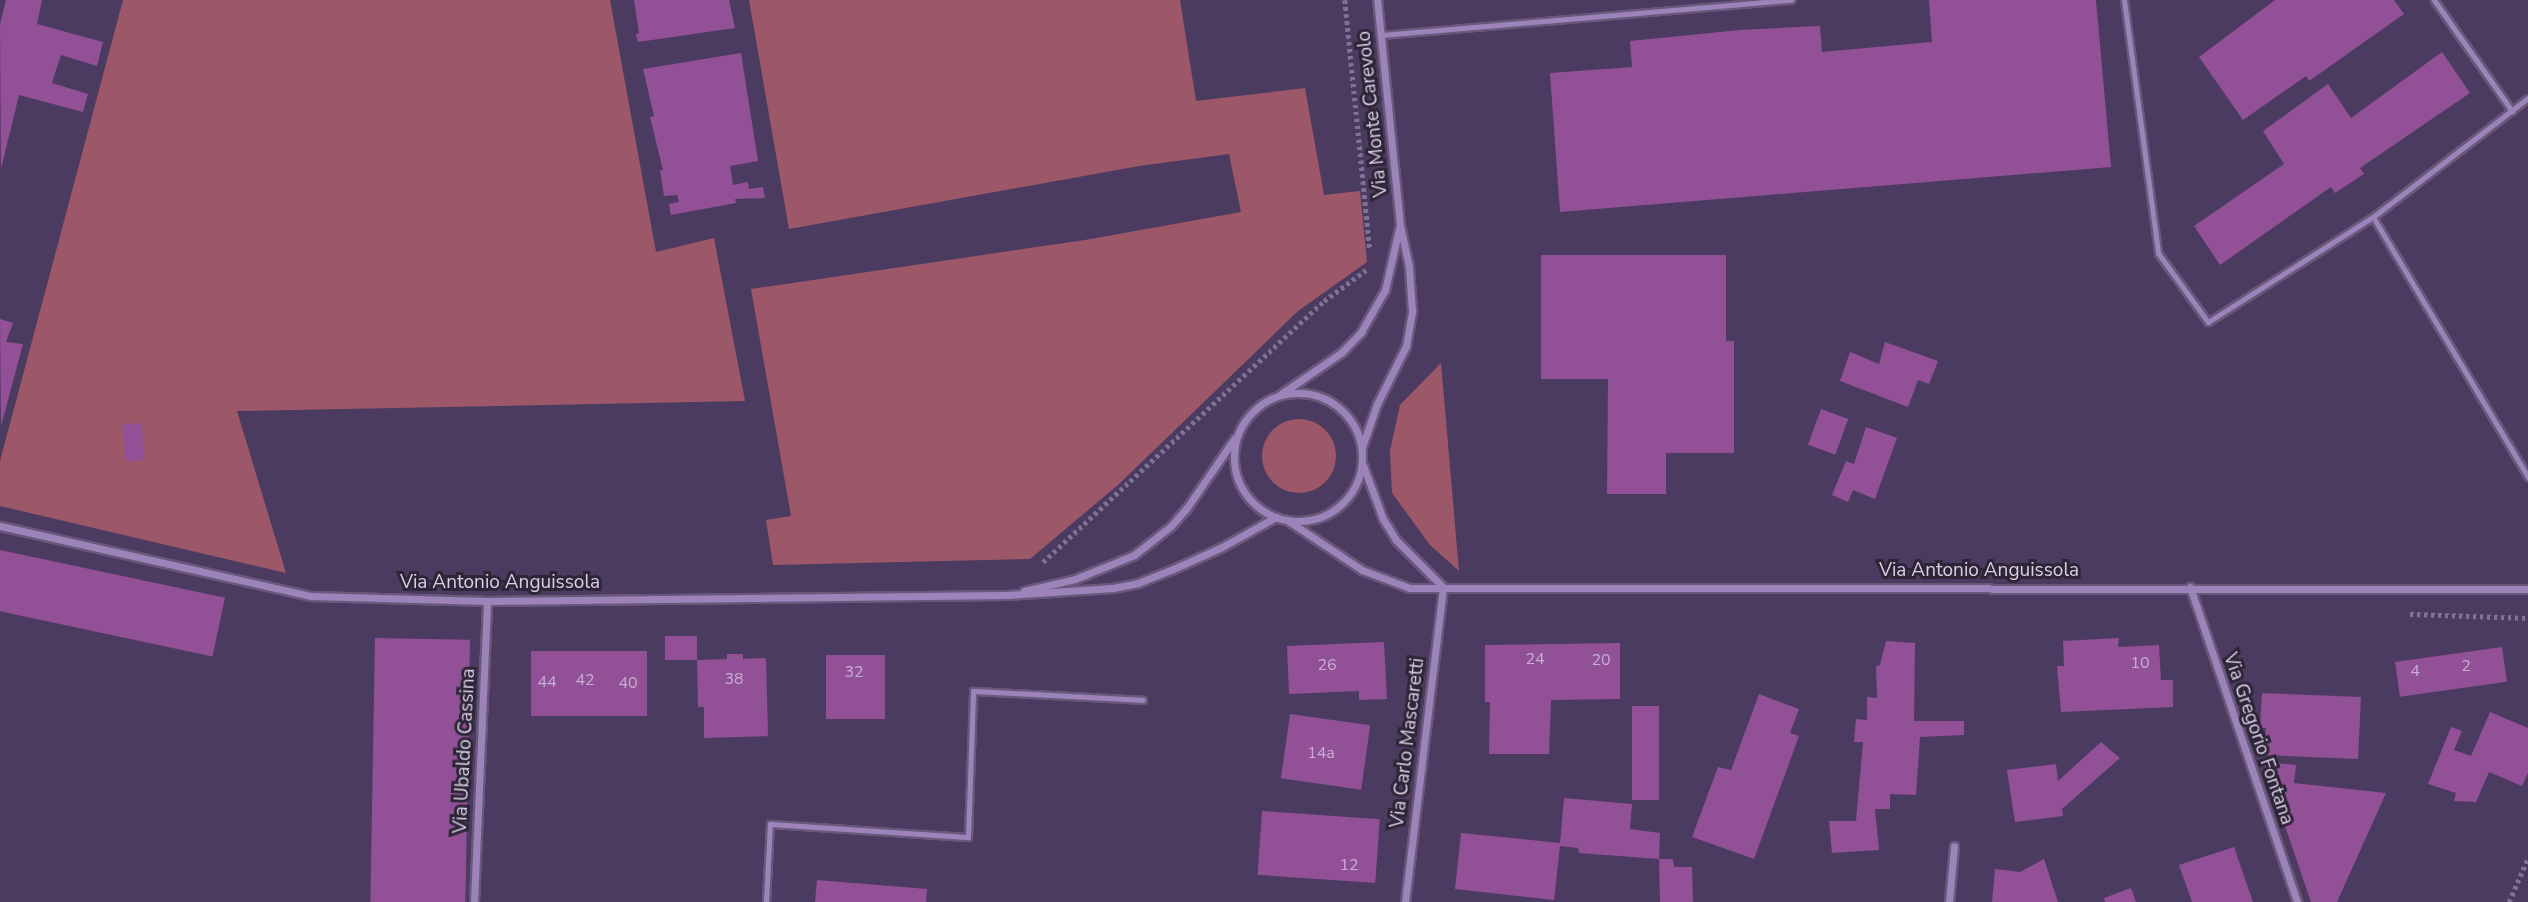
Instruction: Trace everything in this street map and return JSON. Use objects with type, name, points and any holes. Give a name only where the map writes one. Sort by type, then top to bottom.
[{"type":"street","name":"Via Monte Carevolo","points":[[1362,447],[1410,330],[1412,311],[1409,267],[1400,225],[1377,0]]},
{"type":"street","name":"Via Monte Carevolo","points":[[1280,395],[1320,369],[1361,332],[1385,290],[1400,225]]},
{"type":"street","points":[[1299,392],[1318,395],[1334,403],[1348,416],[1362,447],[1362,462],[1352,493],[1324,516],[1307,521],[1276,517],[1253,503],[1238,481],[1233,454],[1237,434],[1247,417],[1261,403],[1280,395],[1299,392]]},
{"type":"street","name":"Via Antonio Anguissola","points":[[1007,595],[1075,579],[1134,555],[1171,526],[1186,509],[1237,434]]},
{"type":"street","points":[[1362,462],[1383,519],[1396,540],[1443,588]]},
{"type":"street","name":"Via Antonio Anguissola","points":[[0,526],[311,596],[487,601],[1007,595],[1101,590],[1138,583],[1222,547],[1276,517]]},
{"type":"street","name":"Via Antonio Anguissola","points":[[1287,520],[1326,548],[1386,581],[1410,588],[2528,589]]},
{"type":"street","name":"Via Antonio Anguissola","points":[[2514,588],[2528,582]]},
{"type":"street","name":"Via Gregorio Fontana","points":[[2190,587],[2297,902]]},
{"type":"street","name":"Via Carlo Mascaretti","points":[[1405,902],[1443,588]]},
{"type":"street","name":"Via Ubaldo Cassina","points":[[474,902],[487,601]]},
{"type":"street","points":[[1949,902],[1954,846]]},
{"type":"lane","points":[[1381,35],[1792,0]]},
{"type":"lane","points":[[2124,0],[2158,253],[2208,322],[2373,217],[2528,98]]},
{"type":"lane","points":[[2434,0],[2512,111]]},
{"type":"lane","points":[[2373,217],[2528,477]]},
{"type":"lane","points":[[765,902],[769,824],[968,837],[973,691],[1143,700]]},
{"type":"path","points":[[1345,0],[1370,253]]},
{"type":"path","points":[[1038,567],[1324,301],[1371,266]]},
{"type":"path","points":[[2509,902],[2528,858]]},
{"type":"shaded area","points":[[123,0],[610,0],[656,252],[714,238],[745,401],[237,411],[286,573],[0,506],[0,461]]},
{"type":"shaded area","points":[[749,0],[1180,0],[1196,101],[1305,88],[1324,195],[1360,191],[1367,262],[1298,311],[1119,484],[1030,559],[773,565],[766,520],[791,516],[751,289],[1085,240],[1241,212],[1229,154],[1139,166],[789,229]]},
{"type":"shaded area","points":[[1441,363],[1459,571],[1430,545],[1392,493],[1390,451],[1400,405]]},
{"type":"shaded area","points":[[1299,419],[1313,422],[1325,430],[1333,442],[1336,456],[1333,470],[1325,482],[1313,490],[1299,493],[1285,490],[1273,482],[1265,470],[1262,456],[1265,442],[1273,430],[1285,422]]},
{"type":"building","points":[[6,0],[42,0],[37,24],[103,42],[97,66],[61,55],[52,83],[88,94],[83,112],[19,95],[1,169],[0,24]]},
{"type":"building","points":[[634,0],[729,0],[735,28],[638,42]]},
{"type":"building","points":[[1929,0],[2096,0],[2111,167],[1560,212],[1550,73],[1632,67],[1630,41],[1740,30],[1820,26],[1822,52],[1932,42]]},
{"type":"building","points":[[2275,0],[2394,0],[2404,14],[2309,81],[2306,76],[2243,120],[2199,57]]},
{"type":"building","points":[[2442,52],[2470,93],[2360,168],[2364,174],[2335,193],[2331,187],[2220,265],[2194,226],[2284,164],[2263,131],[2328,84],[2351,118]]},
{"type":"building","points":[[741,53],[758,161],[730,166],[733,185],[748,182],[749,189],[763,187],[765,198],[735,199],[736,203],[671,215],[669,204],[679,202],[677,195],[664,196],[660,170],[663,170],[650,117],[654,116],[643,69]]},
{"type":"building","points":[[1541,255],[1726,255],[1726,341],[1734,341],[1734,453],[1666,453],[1666,494],[1607,494],[1608,379],[1541,379]]},
{"type":"building","points":[[0,319],[13,323],[6,342],[23,344],[1,426]]},
{"type":"building","points":[[1885,342],[1938,361],[1929,384],[1918,380],[1908,407],[1840,381],[1850,352],[1879,364]]},
{"type":"building","points":[[1821,409],[1848,419],[1835,455],[1808,445]]},
{"type":"building","points":[[141,423],[145,460],[126,462],[122,425]]},
{"type":"building","points":[[1866,427],[1897,438],[1875,499],[1853,490],[1848,502],[1832,495],[1846,461],[1854,464]]},
{"type":"building","points":[[0,550],[225,598],[212,657],[0,611]]},
{"type":"building","points":[[665,636],[697,636],[697,660],[665,660]]},
{"type":"building","points":[[375,638],[470,640],[465,902],[370,902]]},
{"type":"building","points":[[2119,638],[2118,647],[2159,645],[2161,680],[2173,680],[2173,707],[2061,712],[2057,666],[2064,666],[2063,641]]},
{"type":"building","points":[[1886,641],[1915,643],[1914,721],[1964,721],[1964,735],[1920,737],[1916,795],[1890,794],[1890,809],[1875,809],[1879,850],[1832,853],[1829,821],[1856,821],[1863,742],[1854,742],[1856,719],[1867,720],[1867,697],[1877,698],[1876,666],[1880,665]]},
{"type":"building","points":[[1384,642],[1387,699],[1359,700],[1359,691],[1289,694],[1287,646]]},
{"type":"building","points":[[1620,643],[1620,699],[1551,700],[1549,754],[1489,754],[1490,702],[1485,702],[1485,645]]},
{"type":"building","points":[[2502,647],[2507,682],[2400,697],[2395,662]]},
{"type":"building","points":[[531,651],[647,651],[647,716],[531,716]]},
{"type":"building","points":[[727,654],[743,654],[743,659],[766,658],[768,736],[704,738],[704,707],[698,707],[697,660],[727,659]]},
{"type":"building","points":[[826,655],[885,655],[885,719],[826,719]]},
{"type":"building","points":[[2262,693],[2361,697],[2358,759],[2265,755],[2266,728],[2260,728]]},
{"type":"building","points":[[1759,694],[1799,709],[1790,733],[1799,736],[1754,859],[1692,837],[1718,767],[1731,770]]},
{"type":"building","points":[[1632,706],[1659,706],[1659,800],[1632,800]]},
{"type":"building","points":[[2490,712],[2528,728],[2528,773],[2522,786],[2489,772],[2476,802],[2454,801],[2456,793],[2428,784],[2451,727],[2462,731],[2454,750],[2471,756]]},
{"type":"building","points":[[1290,714],[1370,725],[1361,790],[1281,778]]},
{"type":"building","points":[[2101,742],[2120,758],[2062,809],[2063,816],[2015,822],[2007,770],[2056,764],[2058,781]]},
{"type":"building","points":[[2263,762],[2296,765],[2294,783],[2386,793],[2337,902],[2311,902]]},
{"type":"building","points":[[1564,798],[1632,804],[1630,829],[1660,833],[1659,859],[1579,853],[1578,848],[1560,846],[1554,900],[1455,889],[1461,833],[1560,843]]},
{"type":"building","points":[[1262,811],[1380,819],[1375,883],[1258,875]]},
{"type":"building","points":[[2234,847],[2253,902],[2192,902],[2179,865]]},
{"type":"building","points":[[1659,859],[1673,859],[1674,867],[1692,867],[1693,902],[1660,902]]},
{"type":"building","points":[[2044,859],[2058,902],[1992,902],[1995,869],[2020,872]]},
{"type":"building","points":[[817,880],[927,889],[926,902],[815,902]]},
{"type":"building","points":[[2131,888],[2136,902],[2105,902],[2104,898]]}]
